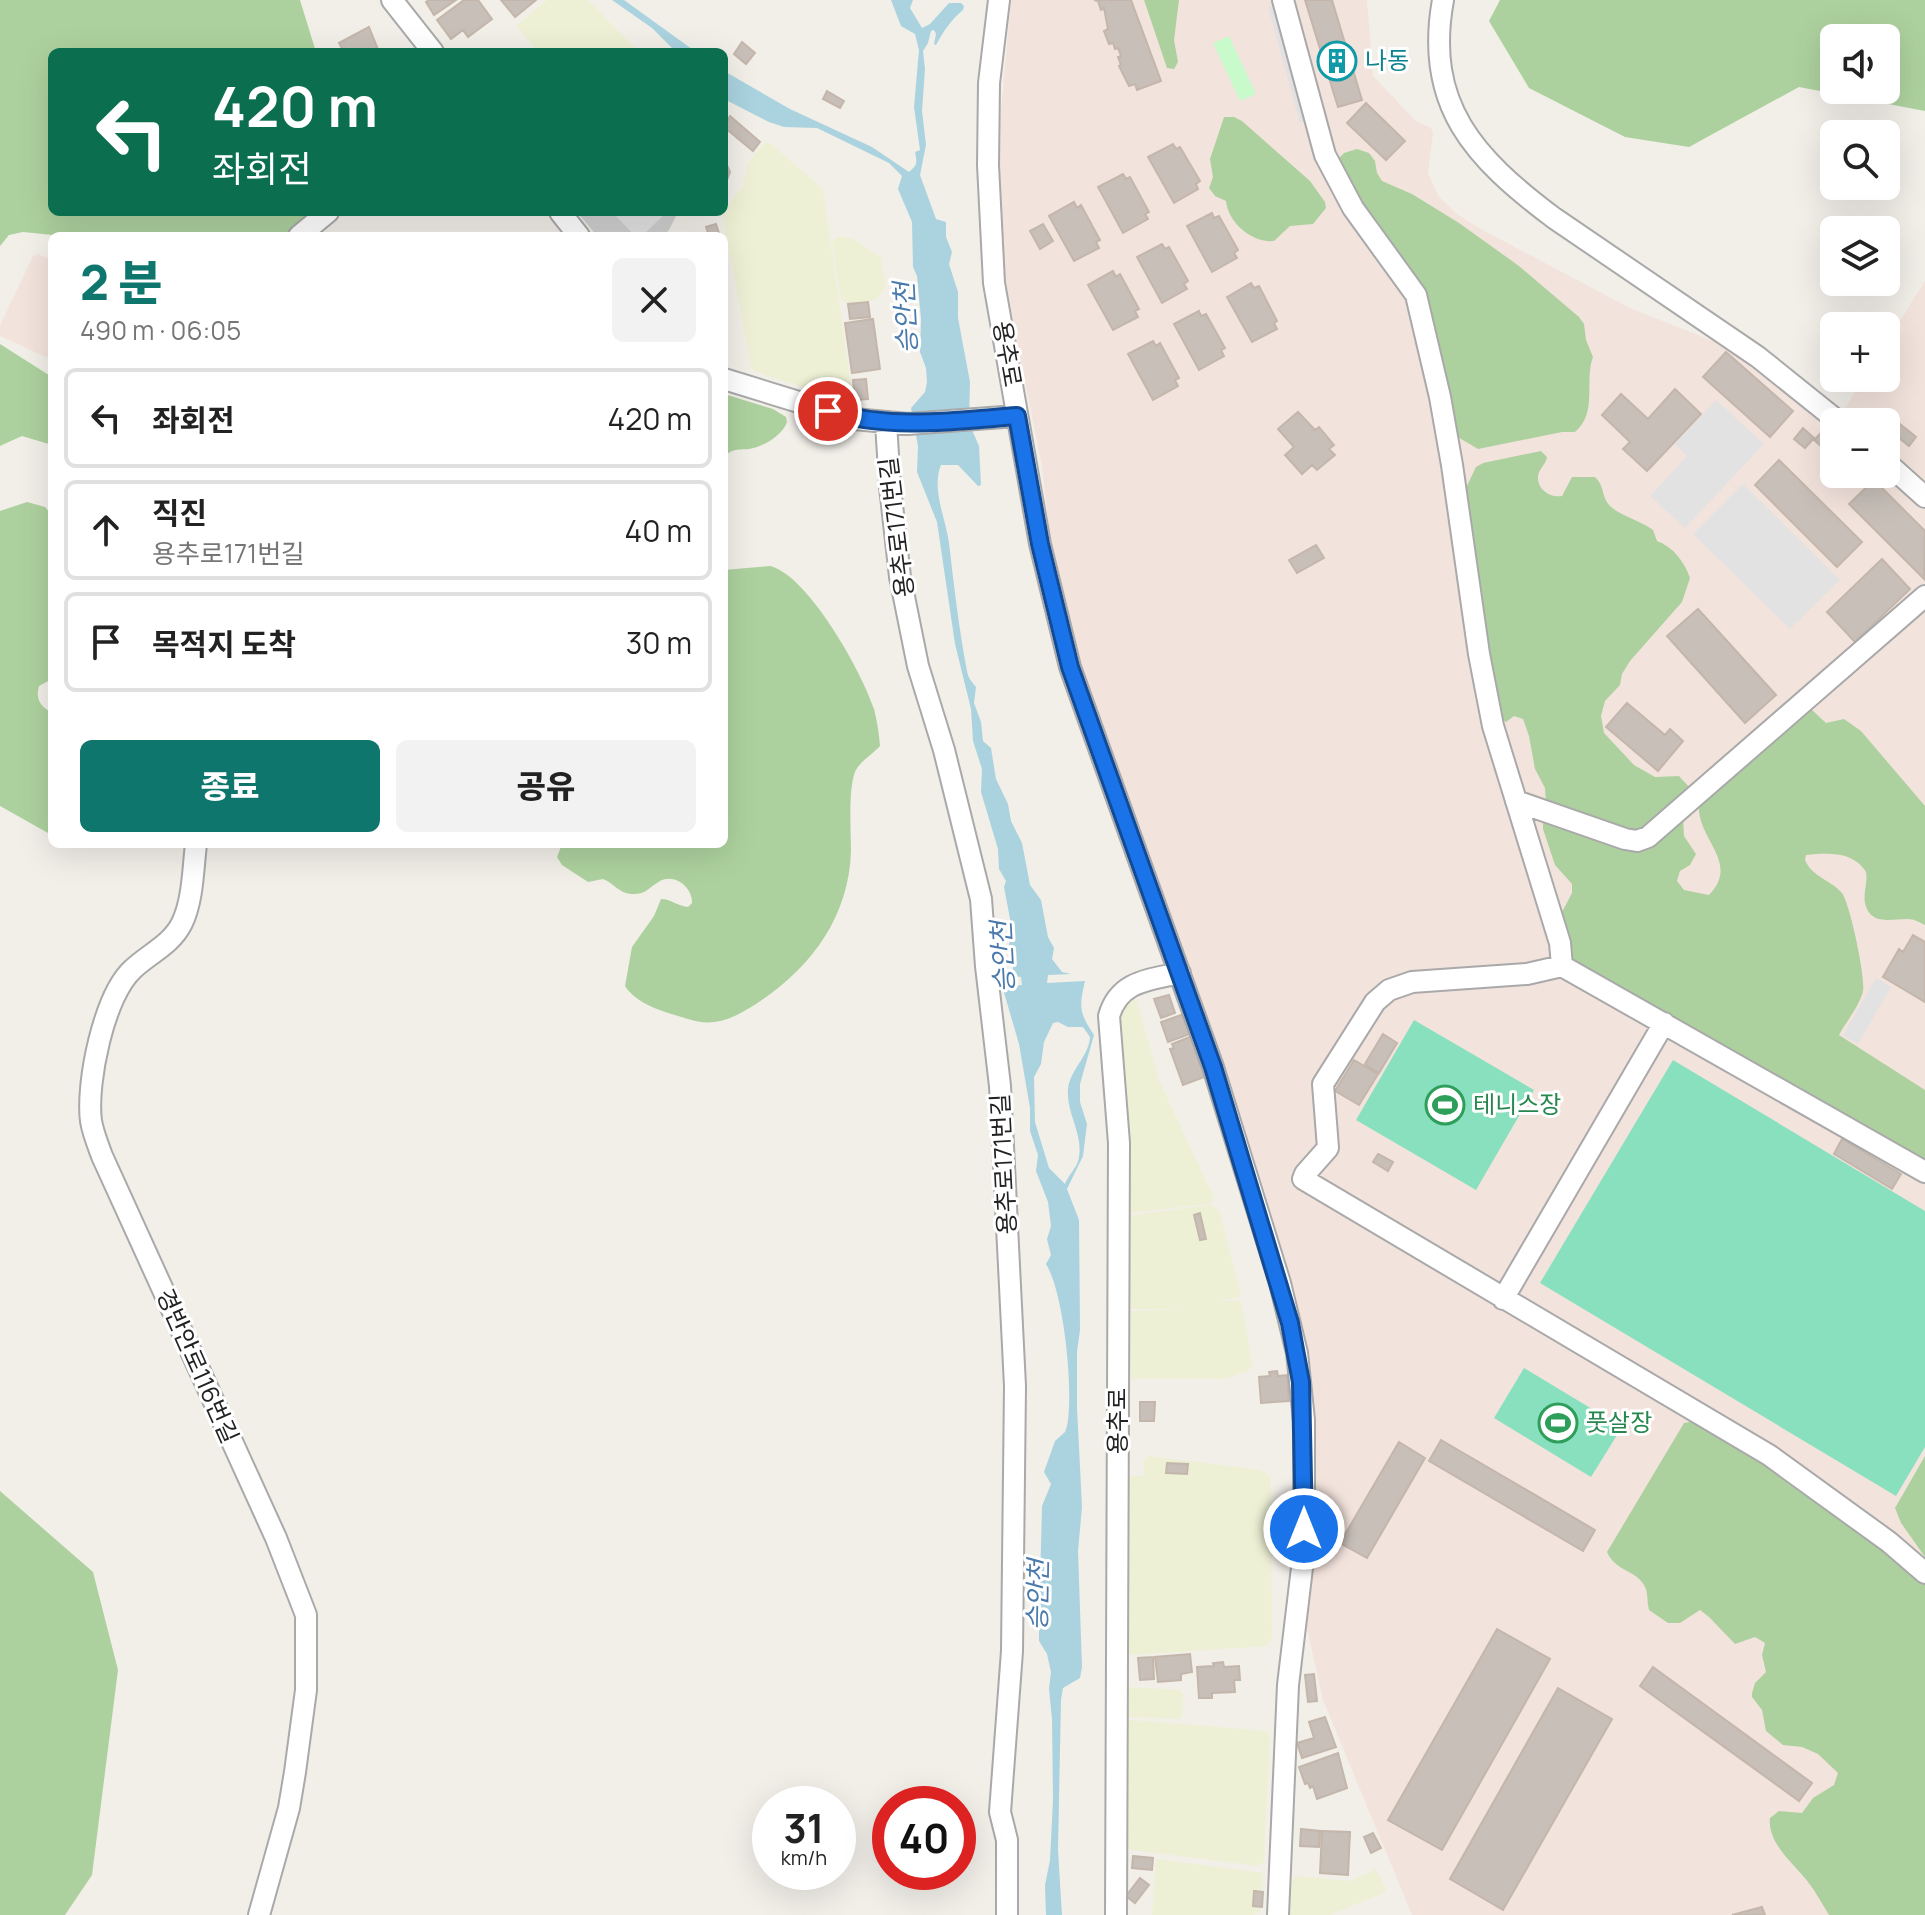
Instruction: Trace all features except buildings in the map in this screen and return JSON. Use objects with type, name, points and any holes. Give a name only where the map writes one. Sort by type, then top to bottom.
[{"type":"street","points":[[392,0],[430,48]]},
{"type":"street","name":"용추로","points":[[999,0],[989,83],[988,165],[994,283],[1040,544],[1070,667],[1213,1067],[1280,1283],[1297,1353],[1301,1382],[1304,1551],[1288,1685],[1278,1915]]},
{"type":"street","points":[[1283,0],[1325,155],[1353,208],[1416,295],[1440,397],[1493,726],[1560,943],[1562,966]]},
{"type":"street","points":[[1443,0],[1438,54],[1446,96],[1456,119],[1491,162],[1530,200],[1554,218],[1758,357],[1822,408]]},
{"type":"street","points":[[304,232],[323,216]]},
{"type":"street","points":[[563,216],[576,232]]},
{"type":"street","name":"용추로171번길","points":[[728,380],[854,419],[886,423],[1017,416]]},
{"type":"street","name":"용추로171번길","points":[[886,423],[900,577],[915,651],[944,750],[981,899],[1000,1086],[1015,1386],[1012,1651],[1000,1812],[1007,1840],[1007,1915]]},
{"type":"street","points":[[1900,475],[1925,497]]},
{"type":"street","points":[[1516,801],[1625,839],[1637,841],[1648,837],[1925,596]]},
{"type":"street","name":"경반안로116번길","points":[[195,848],[183,922],[163,947],[132,969],[121,983],[108,1015],[94,1069],[91,1121],[102,1156],[276,1538],[306,1615],[306,1690],[295,1772],[289,1808],[259,1915]]},
{"type":"street","points":[[1925,1172],[1562,966],[1527,974],[1412,982],[1399,985],[1381,996],[1323,1084],[1328,1148],[1303,1179],[1769,1455],[1889,1542],[1925,1573]]},
{"type":"street","name":"용추로","points":[[1116,1915],[1119,1158],[1109,1016],[1113,1002],[1123,990],[1180,973]]},
{"type":"street","points":[[1503,1299],[1664,1023]]},
{"type":"shaded area","points":[[1011,0],[1367,0],[1373,76],[1416,121],[1431,128],[1428,173],[1439,197],[1457,214],[1630,308],[1743,353],[1820,417],[1820,488],[1900,487],[1925,509],[1925,1915],[1412,1915],[1323,1700],[1306,1624],[1314,1521],[1314,1446],[1307,1352],[1078,671],[1051,547],[1042,466],[1003,274],[996,167]]},
{"type":"shaded area","points":[[1282,0],[1313,119],[1300,123],[1268,7]]},
{"type":"shaded area","points":[[580,216],[676,216],[667,232],[594,232]]},
{"type":"shaded area","points":[[616,216],[663,216],[646,232],[631,232]]},
{"type":"shaded area","points":[[38,254],[48,258],[48,358],[0,336],[0,325],[33,256]]},
{"type":"shaded area","points":[[1925,281],[1925,485],[1900,463],[1900,408],[1845,408],[1855,392],[1900,392],[1900,321]]},
{"type":"shaded area","points":[[1716,400],[1764,444],[1685,528],[1650,496],[1687,456],[1675,444]]},
{"type":"shaded area","points":[[1743,484],[1840,580],[1790,629],[1693,534]]},
{"type":"shaded area","points":[[1876,978],[1891,987],[1858,1044],[1843,1035]]},
{"type":"green space","points":[[0,0],[300,0],[315,48],[48,48],[48,216],[308,216],[292,232],[48,232],[48,234],[23,232],[9,235],[0,246]]},
{"type":"green space","points":[[547,0],[588,0],[635,48],[535,48],[516,26]]},
{"type":"green space","points":[[1144,0],[1179,0],[1174,40],[1178,62],[1174,69],[1167,68]]},
{"type":"green space","points":[[1500,0],[1925,0],[1925,111],[1888,104],[1900,104],[1900,24],[1820,24],[1820,91],[1799,87],[1689,147],[1625,137],[1529,88],[1489,21]]},
{"type":"green space","points":[[1229,36],[1256,94],[1240,101],[1213,43]]},
{"type":"green space","points":[[1224,117],[1242,121],[1310,181],[1326,208],[1313,224],[1290,226],[1274,241],[1265,241],[1249,235],[1236,223],[1226,201],[1215,196],[1209,188],[1213,177],[1210,159]]},
{"type":"green space","points":[[769,142],[823,189],[853,399],[850,403],[754,371],[751,367],[728,232],[725,232],[722,216],[728,216],[728,206],[743,186],[748,163],[763,144]]},
{"type":"green space","points":[[1357,149],[1369,153],[1382,181],[1412,194],[1459,223],[1519,266],[1579,317],[1584,324],[1593,357],[1586,416],[1575,432],[1478,449],[1456,436],[1420,294],[1356,207],[1337,160],[1344,153]]},
{"type":"green space","points":[[840,236],[853,239],[881,257],[886,286],[876,300],[848,304],[841,300],[832,240]]},
{"type":"green space","points":[[0,344],[48,374],[48,444],[22,436],[0,446]]},
{"type":"green space","points":[[728,395],[773,409],[786,417],[785,427],[777,436],[754,448],[728,454]]},
{"type":"green space","points":[[1541,451],[1547,457],[1538,481],[1546,492],[1562,496],[1572,477],[1595,477],[1610,506],[1653,530],[1657,541],[1681,560],[1690,578],[1682,602],[1630,661],[1620,685],[1605,701],[1601,716],[1604,733],[1634,765],[1655,777],[1679,776],[1690,788],[1638,838],[1546,804],[1545,788],[1535,769],[1523,719],[1514,716],[1506,722],[1497,715],[1465,490],[1476,467],[1483,463]]},
{"type":"green space","points":[[27,502],[48,510],[48,681],[39,686],[38,699],[48,710],[48,833],[0,806],[0,511]]},
{"type":"green space","points":[[770,566],[785,573],[801,587],[832,627],[858,672],[874,709],[880,746],[855,772],[849,875],[843,898],[823,940],[793,975],[756,1004],[724,1020],[697,1022],[637,999],[625,986],[632,947],[654,916],[661,899],[688,907],[692,897],[686,887],[677,880],[666,879],[644,892],[627,893],[603,879],[588,882],[562,865],[557,857],[560,848],[728,848],[728,570]]},
{"type":"green space","points":[[1810,708],[1826,723],[1844,719],[1861,731],[1925,806],[1925,925],[1912,920],[1882,920],[1872,915],[1865,903],[1866,872],[1854,860],[1823,854],[1806,855],[1805,860],[1812,870],[1842,893],[1860,957],[1863,991],[1839,1035],[1925,1090],[1925,1168],[1567,958],[1562,912],[1572,893],[1572,884],[1555,865],[1543,821],[1625,842],[1683,818],[1684,836],[1696,854],[1690,865],[1680,871],[1677,881],[1684,890],[1709,895],[1718,883],[1721,872],[1700,817],[1699,804]]},
{"type":"green space","points":[[1129,996],[1137,1001],[1159,1080],[1214,1198],[1210,1204],[1127,1213],[1117,1009]]},
{"type":"green space","name":"테니스장","points":[[1414,1020],[1534,1090],[1476,1190],[1356,1120]]},
{"type":"green space","points":[[1673,1060],[1925,1211],[1925,1447],[1896,1496],[1540,1283]]},
{"type":"green space","points":[[1210,1205],[1219,1210],[1241,1294],[1238,1298],[1216,1301],[1241,1301],[1253,1366],[1248,1371],[1225,1379],[1130,1379],[1127,1376],[1126,1313],[1185,1309],[1127,1307],[1126,1216]]},
{"type":"green space","name":"풋살장","points":[[1524,1368],[1622,1427],[1591,1477],[1494,1418]]},
{"type":"green space","points":[[1695,1421],[1769,1462],[1925,1580],[1925,1915],[1829,1915],[1811,1886],[1777,1844],[1770,1818],[1779,1811],[1802,1813],[1813,1798],[1834,1785],[1838,1773],[1818,1754],[1802,1747],[1783,1745],[1766,1731],[1762,1710],[1752,1697],[1755,1683],[1766,1672],[1762,1655],[1765,1643],[1755,1637],[1735,1644],[1700,1610],[1680,1623],[1668,1623],[1649,1610],[1646,1589],[1638,1578],[1616,1564],[1607,1552],[1684,1423]]},
{"type":"green space","points":[[1149,1456],[1261,1470],[1271,1477],[1272,1638],[1266,1646],[1128,1653],[1127,1476],[1144,1476],[1144,1460]]},
{"type":"green space","points":[[1925,1456],[1925,1557],[1901,1523],[1895,1508]]},
{"type":"green space","points":[[0,1491],[93,1572],[118,1670],[92,1875],[65,1915],[0,1915]]},
{"type":"green space","points":[[1125,1688],[1180,1690],[1184,1695],[1181,1719],[1127,1717]]},
{"type":"green space","points":[[1126,1721],[1267,1731],[1270,1736],[1264,1862],[1258,1866],[1132,1850],[1125,1845]]},
{"type":"green space","points":[[1156,1859],[1263,1873],[1260,1912],[1253,1915],[1152,1915]]},
{"type":"green space","points":[[1376,1869],[1386,1889],[1384,1893],[1330,1915],[1289,1915],[1292,1880],[1296,1876],[1350,1881]]},
{"type":"water","points":[[612,0],[624,0],[690,48],[672,48],[652,28]]},
{"type":"water","points":[[891,0],[913,0],[910,8],[922,28],[930,24],[949,3],[964,6],[936,45],[936,34],[934,30],[931,31],[923,51],[922,111],[926,145],[920,175],[936,219],[946,222],[946,237],[952,252],[949,264],[958,292],[958,318],[970,382],[969,423],[979,446],[981,485],[978,486],[958,465],[941,465],[938,474],[938,494],[949,543],[964,655],[968,676],[976,687],[974,703],[981,722],[983,741],[991,748],[996,779],[1022,843],[1030,885],[1041,900],[1048,937],[1054,948],[1052,959],[1062,972],[1071,974],[1048,975],[1047,983],[1085,981],[1082,1010],[1094,1035],[1080,1084],[1080,1102],[1087,1124],[1083,1156],[1067,1189],[1079,1220],[1077,1408],[1082,1507],[1078,1551],[1082,1667],[1080,1678],[1063,1688],[1061,1700],[1058,1850],[1062,1915],[1046,1915],[1045,1885],[1050,1860],[1053,1800],[1051,1672],[1047,1654],[1039,1641],[1039,1625],[1042,1506],[1051,1484],[1044,1472],[1055,1441],[1067,1426],[1068,1367],[1058,1297],[1046,1264],[1051,1255],[1047,1239],[1051,1226],[1048,1202],[1036,1171],[1038,1155],[1030,1131],[1030,1108],[1019,1044],[1003,989],[1022,985],[1021,977],[1013,976],[1013,952],[1009,946],[1011,924],[1004,887],[1006,881],[999,869],[998,849],[981,792],[982,769],[973,741],[971,709],[955,644],[937,522],[917,472],[918,446],[911,408],[925,392],[927,382],[920,352],[921,319],[917,276],[913,267],[912,222],[898,189],[902,176],[889,163],[817,128],[784,127],[728,101],[728,73],[790,109],[872,147],[909,172],[916,163],[915,152],[920,150],[914,107],[919,50],[915,34],[901,26]],"holes":[[[1053,1023],[1083,1027],[1090,1037],[1089,1044],[1068,1089],[1069,1106],[1080,1148],[1079,1157],[1065,1184],[1049,1168],[1035,1122],[1034,1077]]]},
{"type":"place","name":"나동","points":[[1337,61]]},
{"type":"place","name":"테니스장","points":[[1445,1105]]},
{"type":"place","name":"풋살장","points":[[1558,1423]]},
{"type":"route","points":[[828,411],[854,419],[908,424],[1017,416],[1040,544],[1070,667],[1213,1067],[1280,1283],[1301,1382],[1304,1529]]},
{"type":"water label","name":"승안천","points":[[906,318]]},
{"type":"water label","name":"승안천","points":[[1003,957]]},
{"type":"water label","name":"승안천","points":[[1038,1595]]}]
